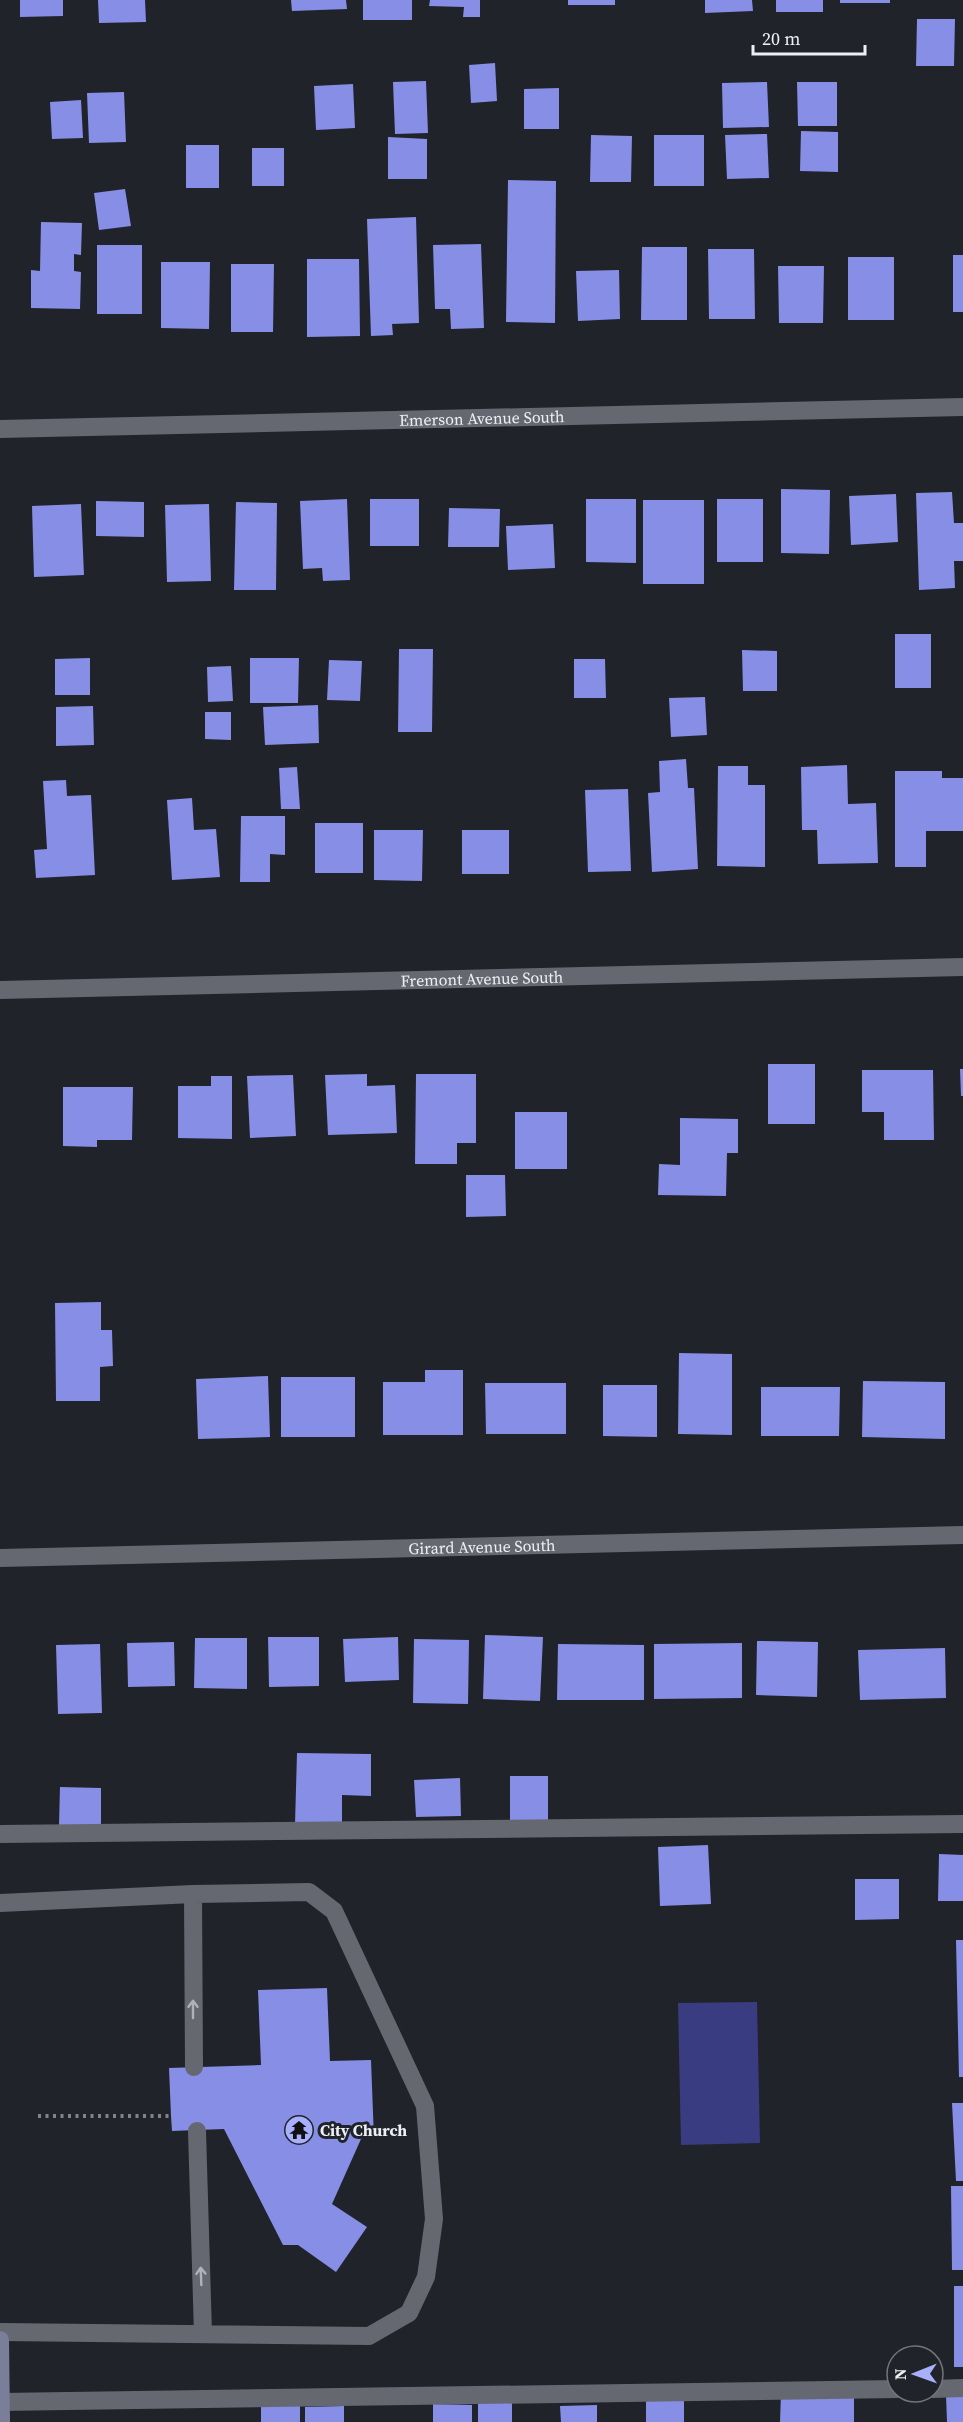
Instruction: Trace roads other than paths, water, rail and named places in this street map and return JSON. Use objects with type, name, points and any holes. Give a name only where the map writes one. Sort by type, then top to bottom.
[{"type":"street","name":"Emerson Avenue South","points":[[0,429],[963,407]]},
{"type":"street","name":"Fremont Avenue South","points":[[0,990],[963,967]]},
{"type":"street","name":"Girard Avenue South","points":[[0,1558],[963,1535]]},
{"type":"street","points":[[0,1834],[963,1824]]},
{"type":"street","points":[[0,1902],[309,1892],[334,1911],[425,2106],[434,2219],[426,2277],[409,2313],[369,2336],[0,2332]]},
{"type":"street","points":[[193,1894],[194,2067]]},
{"type":"street","points":[[196,2131],[202,2334]]},
{"type":"street","points":[[0,2340],[2,2422]]},
{"type":"street","points":[[945,2389],[963,2388]]},
{"type":"street","points":[[1,2402],[885,2389]]},
{"type":"place","name":"City Church","points":[[299,2130]]}]
